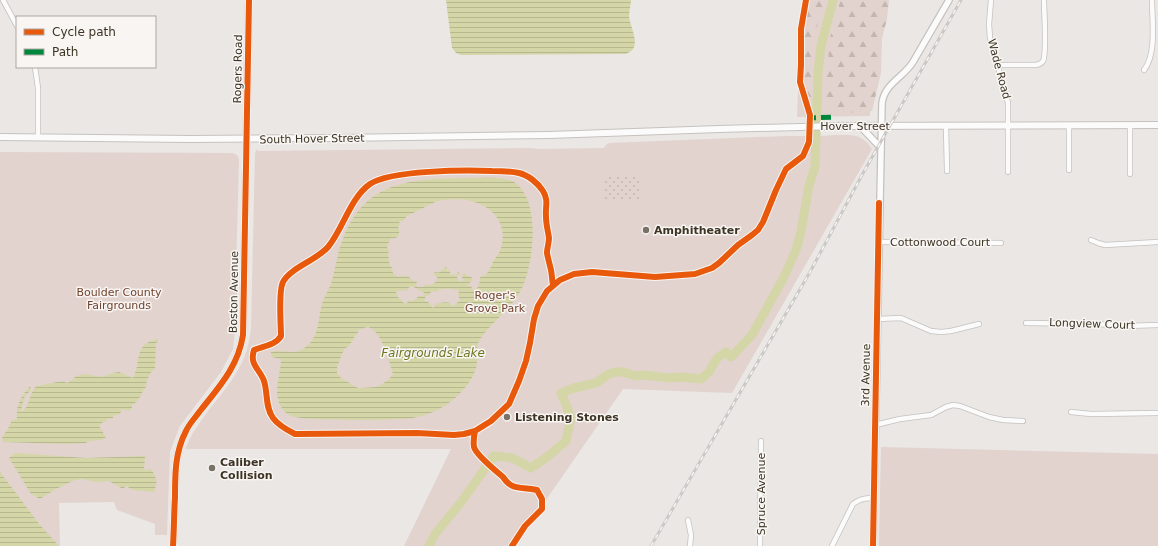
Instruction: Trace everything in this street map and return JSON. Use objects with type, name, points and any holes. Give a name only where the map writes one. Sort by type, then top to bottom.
[{"type":"main road","name":"Hover Street","points":[[528,136],[838,126],[1158,125]]},
{"type":"main road","name":"South Hover Street","points":[[0,137],[247,139],[528,136]]},
{"type":"street","points":[[3,0],[16,24]]},
{"type":"street","name":"Rogers Road","points":[[247,139],[250,0]]},
{"type":"street","name":"3rd Avenue","points":[[873,546],[882,103],[889,87],[911,66],[949,0]]},
{"type":"street","name":"Wade Road","points":[[991,0],[989,21],[990,36],[1007,97],[1008,172]]},
{"type":"street","points":[[997,65],[1034,65],[1042,62],[1045,52],[1044,0]]},
{"type":"street","points":[[1144,70],[1150,60],[1152,50],[1152,0]]},
{"type":"street","points":[[35,68],[38,88],[38,137]]},
{"type":"street","points":[[1069,125],[1069,170]]},
{"type":"street","points":[[1130,125],[1130,174]]},
{"type":"street","points":[[860,126],[881,148]]},
{"type":"street","points":[[946,126],[947,171]]},
{"type":"street","name":"Boston Avenue","points":[[173,546],[175,470],[176,457],[180,444],[186,431],[229,373],[242,346],[247,139]]},
{"type":"street","points":[[1091,240],[1105,245],[1158,242]]},
{"type":"street","name":"Cottonwood Court","points":[[878,242],[1001,243]]},
{"type":"street","points":[[877,319],[901,318],[931,331],[941,332],[951,332],[979,324]]},
{"type":"street","name":"Longview Court","points":[[1026,323],[1125,326],[1158,325]]},
{"type":"street","points":[[876,425],[900,419],[931,415],[953,405],[960,406],[989,417],[1003,420],[1023,421]]},
{"type":"street","points":[[1071,412],[1091,414],[1158,413]]},
{"type":"street","name":"Spruce Avenue","points":[[760,546],[761,441]]},
{"type":"street","points":[[832,546],[854,504],[865,498],[874,499]]},
{"type":"street","points":[[688,520],[691,535],[690,546]]},
{"type":"green space","points":[[806,0],[871,0],[870,116],[797,117],[798,93],[801,74],[801,29]]},
{"type":"green space","points":[[808,0],[826,0],[814,34],[811,100],[803,83],[803,23]]},
{"type":"green space","points":[[840,0],[889,0],[887,19],[882,38],[881,73],[872,111],[832,114],[823,101],[821,87],[829,72],[828,43],[837,18]]},
{"type":"green space","name":"Roger's Grove Park","points":[[835,135],[856,136],[864,140],[872,149],[732,393],[623,389],[514,546],[404,546],[451,449],[185,449],[195,429],[238,370],[248,344],[251,328],[255,153],[257,149],[258,151],[604,148],[609,143]]},
{"type":"green space","name":"Boulder County Fairgrounds","points":[[0,152],[233,153],[237,155],[239,159],[236,270],[238,303],[233,349],[221,372],[180,426],[170,452],[167,535],[155,535],[155,524],[117,510],[114,502],[59,503],[60,546],[0,546]]},
{"type":"green space","points":[[604,177],[640,177],[640,200],[604,200]]},
{"type":"green space","points":[[881,447],[1158,454],[1158,546],[879,546]]},
{"type":"water","points":[[446,0],[631,0],[629,16],[635,43],[634,48],[625,54],[461,55],[456,53],[452,48]]},
{"type":"water","name":"Fairgrounds Lake","points":[[493,178],[514,182],[523,191],[529,203],[532,218],[532,251],[525,281],[516,299],[488,328],[479,341],[475,372],[469,382],[451,402],[442,408],[422,416],[412,418],[367,420],[313,419],[297,417],[285,412],[278,399],[277,393],[281,359],[272,357],[271,352],[298,351],[311,342],[318,326],[322,305],[331,284],[341,244],[353,219],[365,204],[379,193],[395,186],[431,179]],"holes":[[[459,199],[479,204],[488,208],[500,222],[503,240],[500,251],[487,273],[480,277],[478,287],[473,291],[471,286],[467,286],[473,279],[465,273],[463,274],[463,281],[459,281],[457,277],[461,274],[458,272],[456,276],[454,274],[451,275],[449,270],[446,271],[448,269],[446,267],[438,273],[433,273],[437,277],[437,281],[431,285],[418,287],[416,285],[417,281],[414,282],[408,276],[405,277],[404,275],[398,277],[393,273],[389,264],[389,250],[387,248],[391,238],[395,238],[399,235],[399,222],[403,221],[407,216],[435,202]],[[412,286],[425,294],[423,296],[418,296],[412,301],[409,300],[407,303],[404,303],[398,297],[396,292],[408,290],[408,288]],[[439,289],[457,289],[459,292],[458,295],[460,300],[455,305],[452,306],[450,303],[441,303],[435,304],[433,308],[428,302],[424,301],[426,295],[428,296],[432,291],[437,292]],[[368,327],[373,330],[381,340],[393,374],[381,385],[376,387],[358,388],[341,378],[337,373],[337,367],[344,349],[349,346],[358,333],[358,330],[362,330],[363,328]]]},
{"type":"water","points":[[158,339],[158,342],[156,343],[155,368],[151,372],[146,387],[139,399],[132,405],[132,408],[129,411],[122,409],[120,414],[113,416],[113,419],[108,418],[99,426],[106,437],[102,440],[68,444],[3,442],[2,437],[12,420],[17,419],[17,410],[20,401],[30,386],[31,390],[25,396],[21,412],[26,407],[36,386],[63,381],[67,383],[76,376],[85,374],[102,377],[119,372],[133,378],[140,351],[148,343]]},
{"type":"water","points":[[15,453],[86,458],[145,456],[144,470],[151,469],[156,478],[156,485],[154,492],[133,490],[126,486],[123,489],[109,481],[96,482],[82,479],[75,480],[56,489],[40,499],[31,494],[9,458]]},
{"type":"water","points":[[0,472],[40,525],[59,546],[0,546]]},
{"type":"waterway","points":[[429,546],[435,534],[462,501],[494,456],[512,458],[531,468],[566,441],[571,417],[561,393],[574,388],[596,383],[607,375],[615,372],[623,372],[636,376],[644,375],[669,378],[682,377],[701,379],[709,372],[717,358],[726,352],[731,357],[752,335],[784,277],[796,250],[801,232],[809,185],[815,167],[818,72],[821,46],[833,0]]},
{"type":"railway","points":[[651,546],[810,272],[862,175],[961,0]]},
{"type":"marked path","points":[[806,118],[836,117]]},
{"type":"cycle path","points":[[173,546],[176,472],[182,439],[189,426],[227,376],[237,357],[243,335],[249,0]]},
{"type":"cycle path","points":[[553,285],[547,253],[549,238],[546,220],[546,198],[538,185],[526,176],[516,172],[464,171],[411,173],[380,179],[370,184],[357,197],[328,247],[323,252],[291,272],[283,282],[280,300],[281,336],[273,343],[254,350],[253,355],[254,363],[264,381],[270,414],[275,421],[295,434],[417,433],[454,435],[475,431],[491,421],[509,404],[526,361],[538,306],[547,291],[560,280],[574,274],[592,272],[655,277],[695,274],[712,268],[719,263],[738,245],[758,230],[763,222],[786,169],[803,156],[809,142],[810,115],[800,82],[801,29],[806,0]]},
{"type":"cycle path","points":[[873,546],[879,203]]},
{"type":"cycle path","points":[[475,431],[474,447],[482,458],[510,485],[518,488],[537,490],[542,499],[542,509],[525,526],[512,546]]},
{"type":"place","name":"Amphitheater","points":[[646,230]]},
{"type":"place","name":"Listening Stones","points":[[507,417]]},
{"type":"place","name":"Caliber Collision","points":[[212,468]]}]
